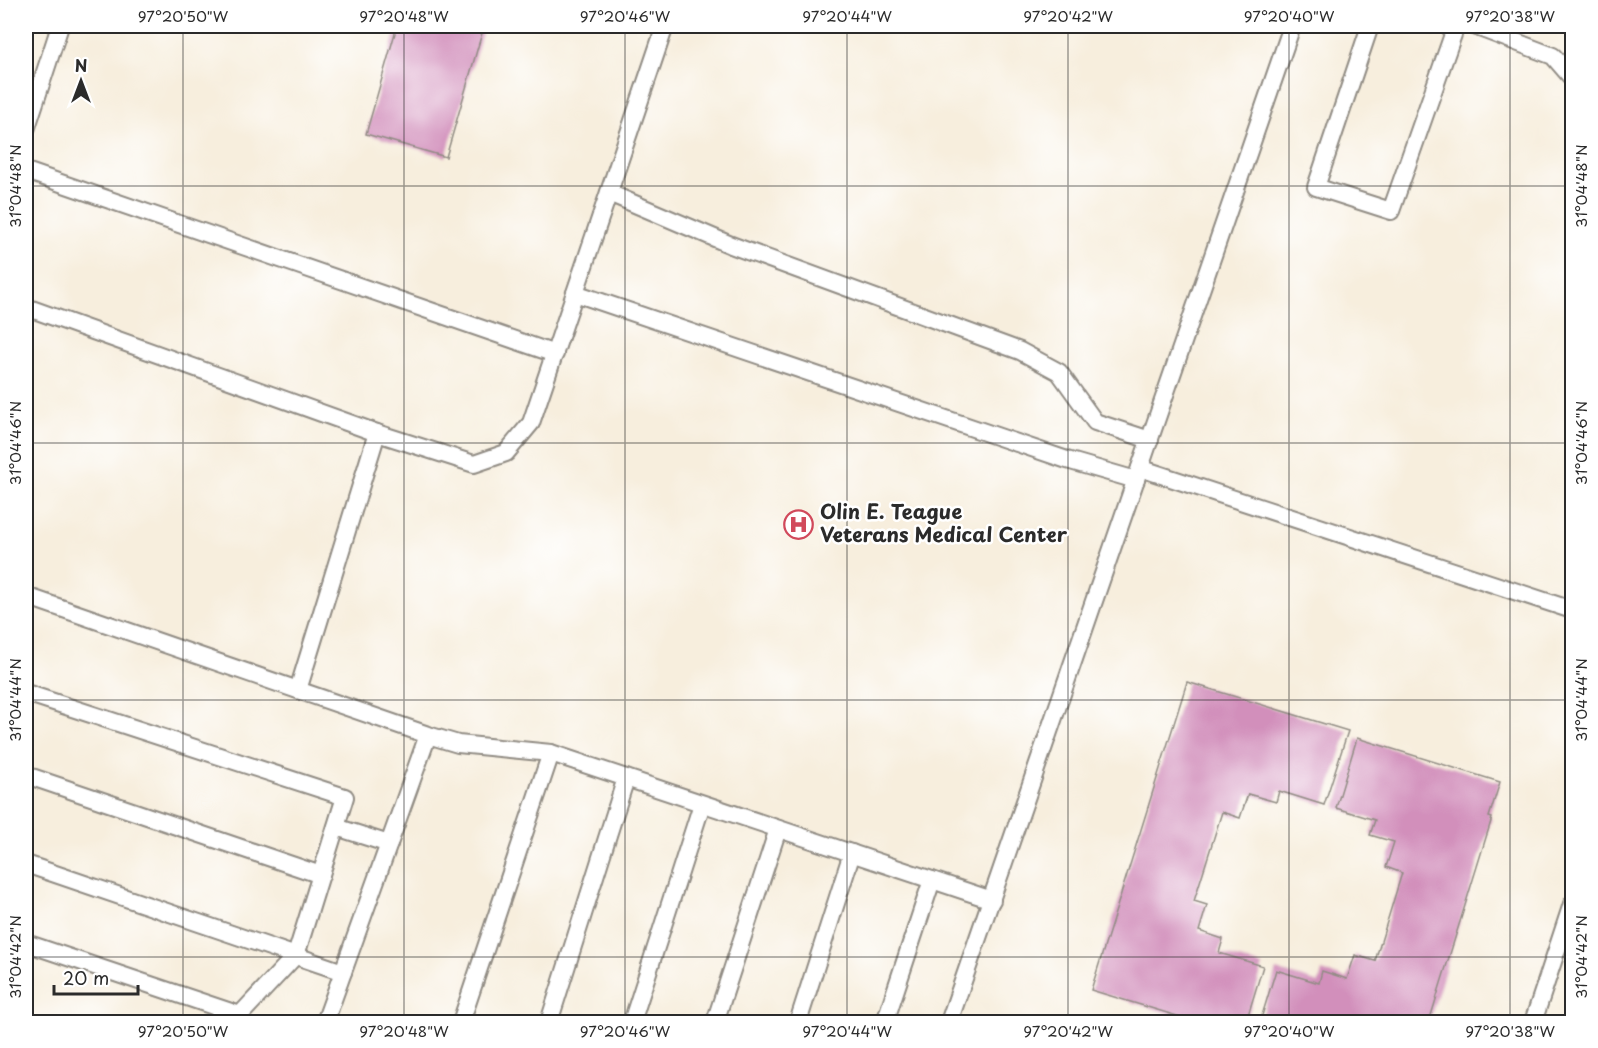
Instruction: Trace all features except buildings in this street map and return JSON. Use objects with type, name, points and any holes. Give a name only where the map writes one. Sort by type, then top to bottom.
[{"type":"lane","points":[[26,130],[60,26]]},
{"type":"lane","points":[[26,307],[377,433],[474,464],[506,453],[531,423],[665,26]]},
{"type":"lane","points":[[950,1023],[1292,26]]},
{"type":"lane","points":[[1370,26],[1317,187],[1391,211],[1456,26]]},
{"type":"lane","points":[[1474,26],[1552,56],[1572,78]]},
{"type":"lane","points":[[26,171],[555,354]]},
{"type":"lane","points":[[609,193],[731,245],[1020,351],[1059,372],[1095,422],[1150,440]]},
{"type":"lane","points":[[575,293],[1138,474],[1572,610]]},
{"type":"lane","points":[[298,690],[377,433]]},
{"type":"lane","points":[[26,596],[428,735],[458,744],[551,753],[992,900]]},
{"type":"lane","points":[[26,693],[345,797],[296,955],[239,1019],[26,943]]},
{"type":"lane","points":[[325,1023],[428,735]]},
{"type":"lane","points":[[461,1023],[551,753]]},
{"type":"lane","points":[[26,775],[321,875]]},
{"type":"lane","points":[[549,1023],[626,778]]},
{"type":"lane","points":[[632,1023],[702,804]]},
{"type":"lane","points":[[336,827],[389,844]]},
{"type":"lane","points":[[716,1023],[778,829]]},
{"type":"lane","points":[[798,1023],[852,853]]},
{"type":"lane","points":[[26,864],[343,972]]},
{"type":"lane","points":[[885,1023],[932,880]]},
{"type":"lane","points":[[1533,1023],[1572,904]]},
{"type":"place","name":"Olin E. Teague Veterans Medical Center","points":[[799,524]]}]
